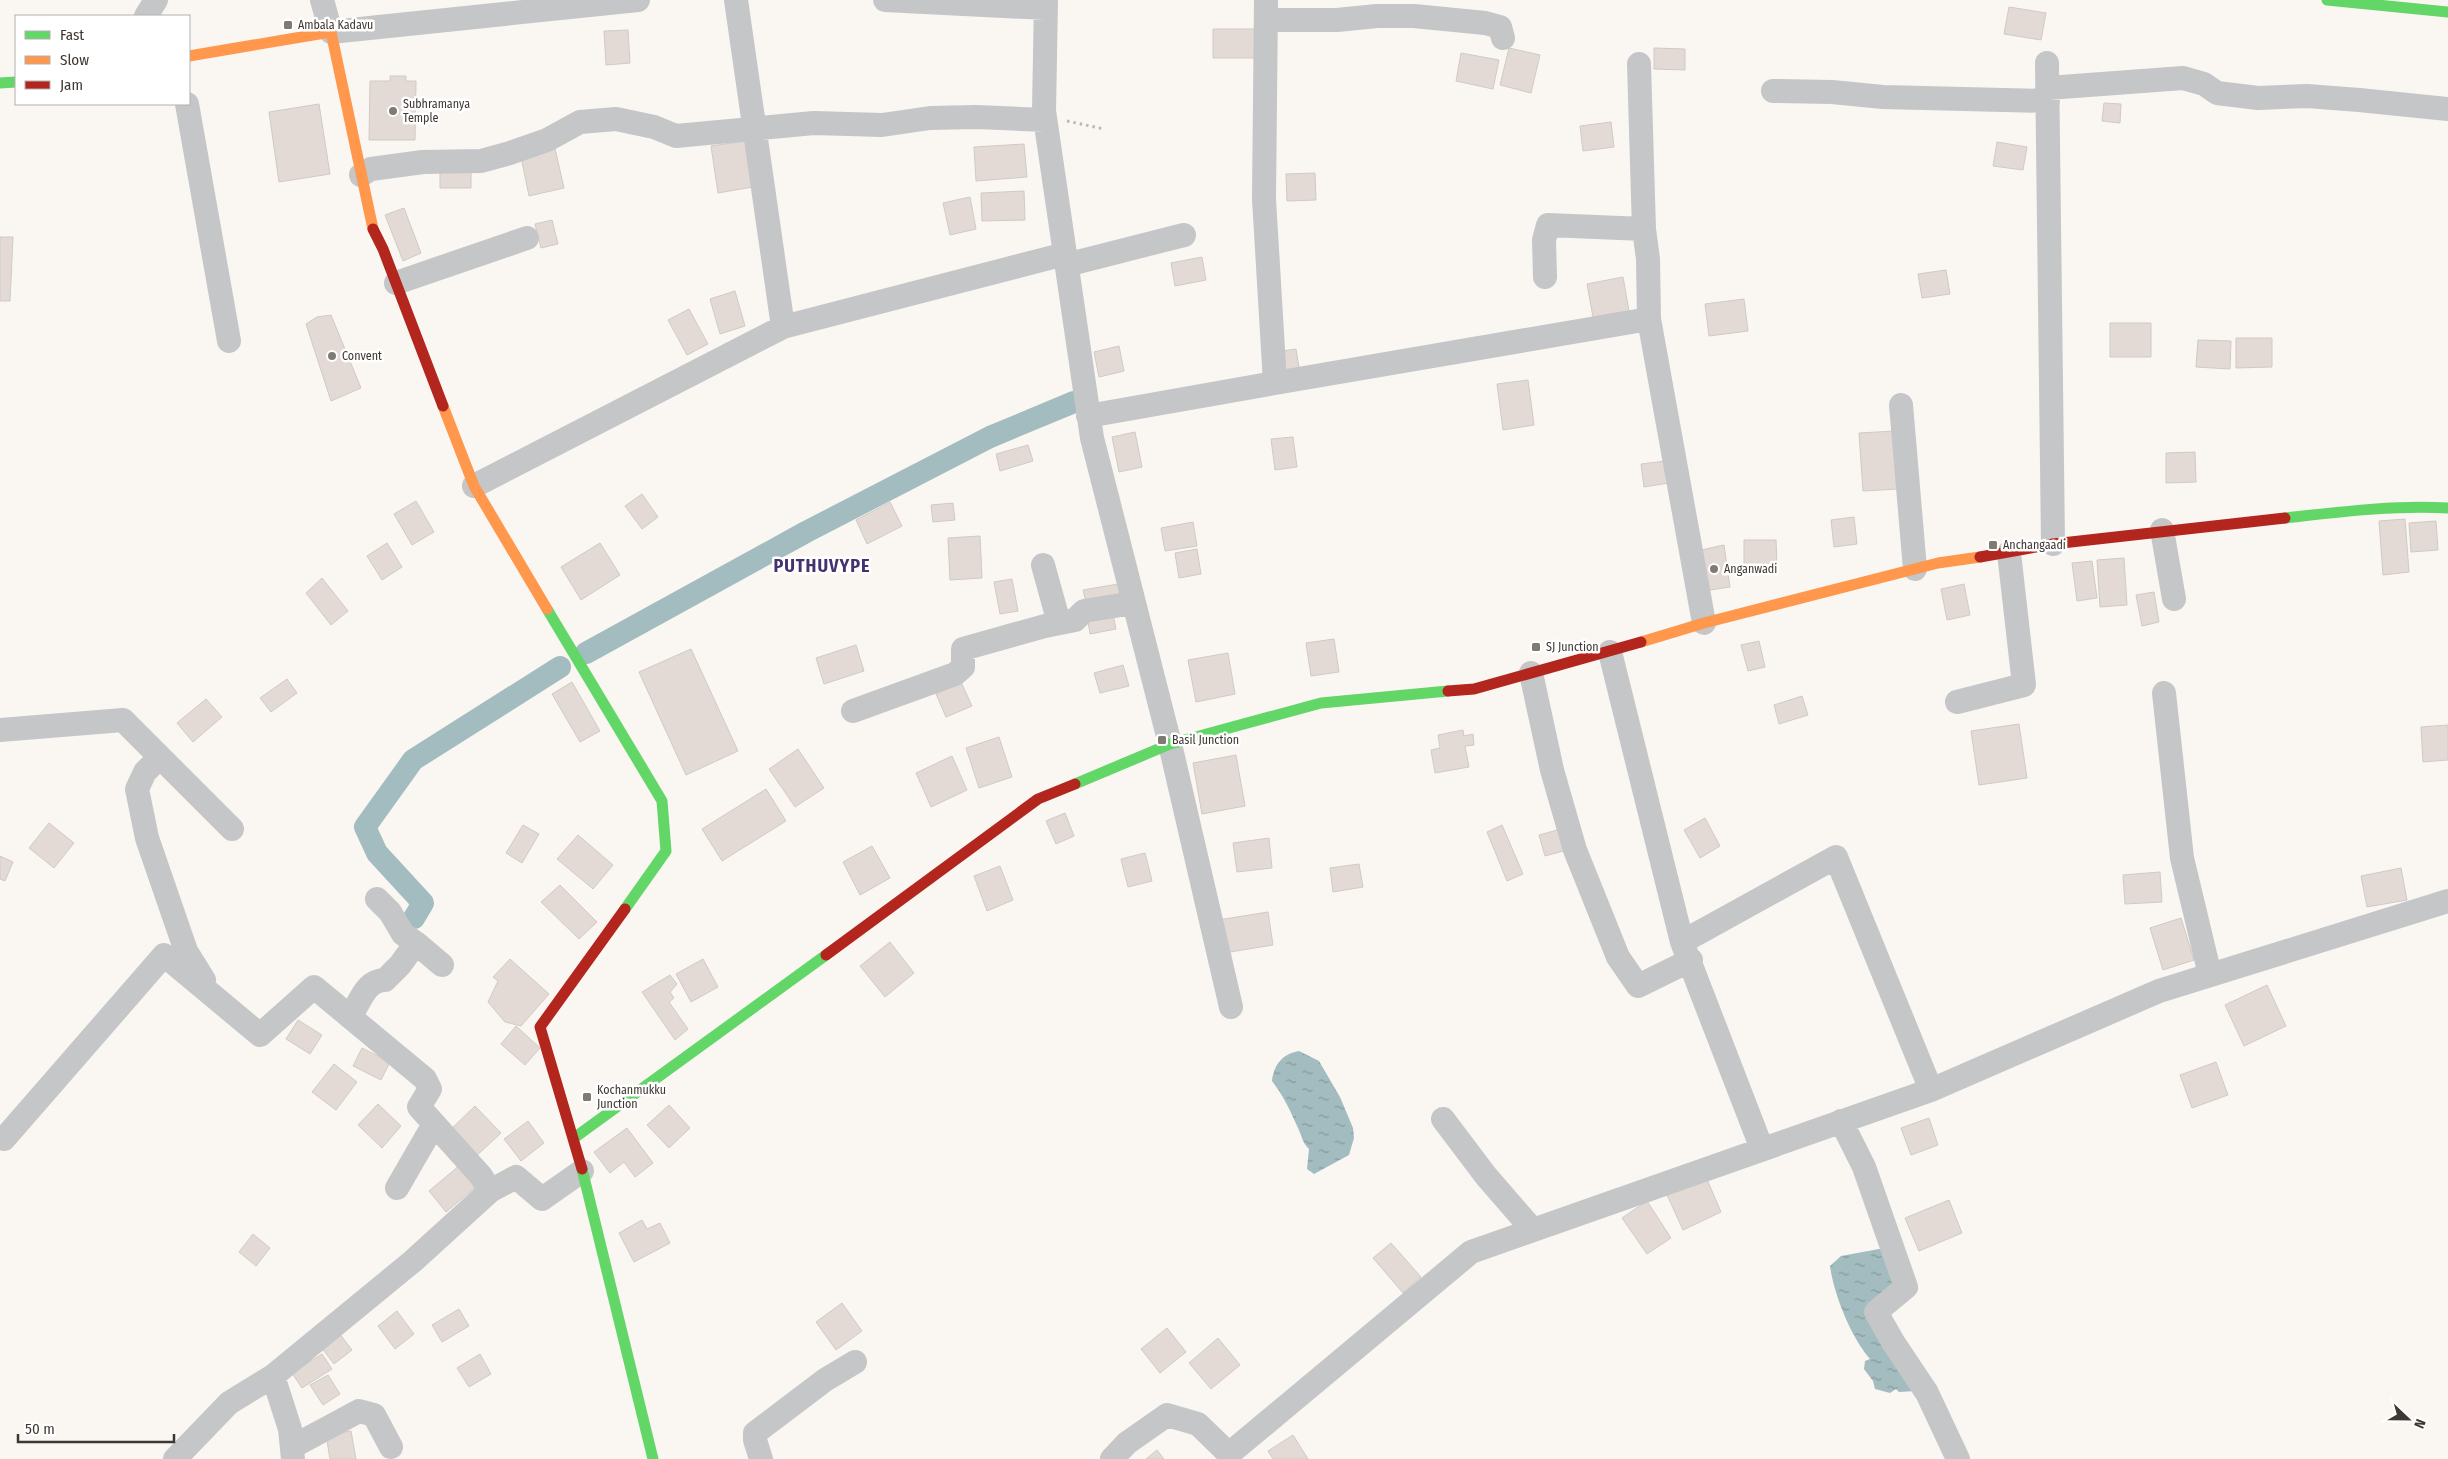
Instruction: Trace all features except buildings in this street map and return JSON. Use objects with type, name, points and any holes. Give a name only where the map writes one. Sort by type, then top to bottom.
[{"type":"main road","points":[[2327,0],[2448,12]]},
{"type":"main road","points":[[190,56],[332,32],[372,227],[396,283],[474,486],[662,802],[666,851],[540,1027],[574,1138],[652,1459]]},
{"type":"main road","points":[[0,83],[15,82]]},
{"type":"main road","points":[[574,1138],[1038,799],[1170,744],[1321,703],[1474,689],[1610,652],[1704,623],[1938,563],[2009,553],[2053,544],[2162,530],[2343,512],[2428,507],[2448,508]]},
{"type":"street","points":[[147,15],[156,0]]},
{"type":"street","points":[[322,0],[332,32],[638,0]]},
{"type":"street","points":[[736,0],[783,327]]},
{"type":"street","points":[[885,0],[1045,4],[1045,119],[1088,416],[1133,603],[1170,744],[1231,1007]]},
{"type":"street","points":[[1275,383],[1264,200],[1266,10],[1337,20],[1414,16],[1485,23],[1500,27],[1503,38]]},
{"type":"street","points":[[2048,63],[2053,544]]},
{"type":"street","points":[[1639,64],[1644,229],[1648,259],[1650,319],[1704,623]]},
{"type":"street","points":[[1773,91],[1832,92],[1882,97],[2048,94],[2183,78],[2204,84],[2217,93],[2258,98],[2316,97],[2448,108]]},
{"type":"street","points":[[187,105],[229,341]]},
{"type":"street","points":[[361,175],[371,169],[423,162],[480,161],[510,154],[547,140],[580,122],[616,119],[654,127],[676,136],[814,124],[882,125],[948,118],[1045,119]]},
{"type":"street","points":[[1545,277],[1544,240],[1548,225],[1567,224],[1644,229]]},
{"type":"street","points":[[474,486],[783,327],[1065,259],[1184,235]]},
{"type":"street","points":[[396,283],[527,238]]},
{"type":"street","points":[[1088,416],[1650,319]]},
{"type":"street","points":[[1901,405],[1915,569]]},
{"type":"street","points":[[2162,530],[2174,599]]},
{"type":"street","points":[[1957,702],[2024,686],[2009,553]]},
{"type":"street","points":[[1043,565],[1059,623]]},
{"type":"street","points":[[853,711],[954,674],[963,667],[963,649],[1074,620],[1084,612],[1133,603]]},
{"type":"street","points":[[1610,652],[1687,951],[1762,1149]]},
{"type":"street","points":[[1531,673],[1552,770],[1574,850],[1618,957],[1638,986],[1687,951],[1836,857],[1932,1090]]},
{"type":"street","points":[[2164,693],[2182,858],[2210,975]]},
{"type":"street","points":[[0,730],[123,720],[232,829]]},
{"type":"street","points":[[160,756],[146,772],[137,788],[147,838],[186,951],[214,997]]},
{"type":"street","points":[[1112,1459],[1127,1443],[1167,1415],[1198,1424],[1230,1454],[1471,1252],[1932,1090],[2159,991],[2448,901]]},
{"type":"street","points":[[380,903],[390,912],[408,936],[442,965]]},
{"type":"street","points":[[350,1017],[369,984],[378,980],[385,980],[400,965],[408,936]]},
{"type":"street","points":[[1,1135],[164,955],[260,1035],[314,987],[425,1079],[430,1089],[419,1107],[481,1176],[490,1191]]},
{"type":"street","points":[[1444,1119],[1480,1169],[1533,1230]]},
{"type":"street","points":[[1841,1121],[1864,1167],[1889,1233],[1906,1287],[1876,1312],[1893,1342],[1927,1393],[1958,1459]]},
{"type":"street","points":[[397,1188],[434,1124]]},
{"type":"street","points":[[175,1459],[229,1403],[273,1376],[413,1262],[490,1191],[516,1177],[542,1199],[582,1172]]},
{"type":"street","points":[[761,1459],[755,1440],[755,1433],[821,1384],[855,1362]]},
{"type":"street","points":[[273,1376],[290,1429],[292,1453],[359,1411],[374,1415],[391,1447]]},
{"type":"path","points":[[1045,119],[1104,129]]},
{"type":"water","points":[[1299,1051],[1319,1061],[1340,1097],[1353,1128],[1354,1138],[1349,1155],[1314,1174],[1307,1169],[1309,1149],[1303,1141],[1280,1092],[1272,1081],[1280,1061],[1293,1052]]},
{"type":"water","points":[[1879,1249],[1883,1250],[1896,1280],[1885,1297],[1915,1391],[1899,1392],[1896,1389],[1890,1393],[1875,1389],[1873,1381],[1864,1369],[1865,1361],[1870,1359],[1850,1328],[1835,1290],[1830,1266],[1841,1256]]},
{"type":"waterway","points":[[586,653],[806,532],[990,437],[1074,402]]},
{"type":"waterway","points":[[414,918],[423,903],[377,853],[365,827],[413,760],[560,667]]},
{"type":"traffic: fast","points":[[2327,0],[2448,12]]},
{"type":"traffic: fast","points":[[0,83],[15,82]]},
{"type":"traffic: fast","points":[[2285,518],[2387,508],[2448,508]]},
{"type":"traffic: fast","points":[[547,609],[662,801],[666,851],[625,909]]},
{"type":"traffic: fast","points":[[1075,784],[1170,744],[1321,703],[1448,691]]},
{"type":"traffic: fast","points":[[574,1138],[826,955]]},
{"type":"traffic: fast","points":[[582,1169],[653,1459]]},
{"type":"traffic: slow","points":[[190,56],[331,32],[373,229]]},
{"type":"traffic: slow","points":[[443,406],[474,486],[547,609]]},
{"type":"traffic: slow","points":[[1641,642],[1704,623],[1938,563],[1980,557]]},
{"type":"traffic: jam","points":[[373,229],[383,249],[443,406]]},
{"type":"traffic: jam","points":[[1980,557],[2053,544],[2285,518]]},
{"type":"traffic: jam","points":[[1448,691],[1474,689],[1641,642]]},
{"type":"traffic: jam","points":[[826,955],[1038,799],[1075,784]]},
{"type":"traffic: jam","points":[[582,1169],[540,1027],[625,909]]},
{"type":"place","name":"Ambala Kadavu","points":[[288,25]]},
{"type":"place","name":"Subhramanya Temple","points":[[393,111]]},
{"type":"place","name":"Convent","points":[[332,356]]},
{"type":"place","name":"Anchangaadi","points":[[1993,545]]},
{"type":"place","name":"Anganwadi","points":[[1714,569]]},
{"type":"place","name":"SJ Junction","points":[[1536,647]]},
{"type":"place","name":"Basil Junction","points":[[1162,740]]},
{"type":"place","name":"Kochanmukku Junction","points":[[587,1097]]},
{"type":"district","name":"PUTHUVYPE","points":[[822,566]]}]
